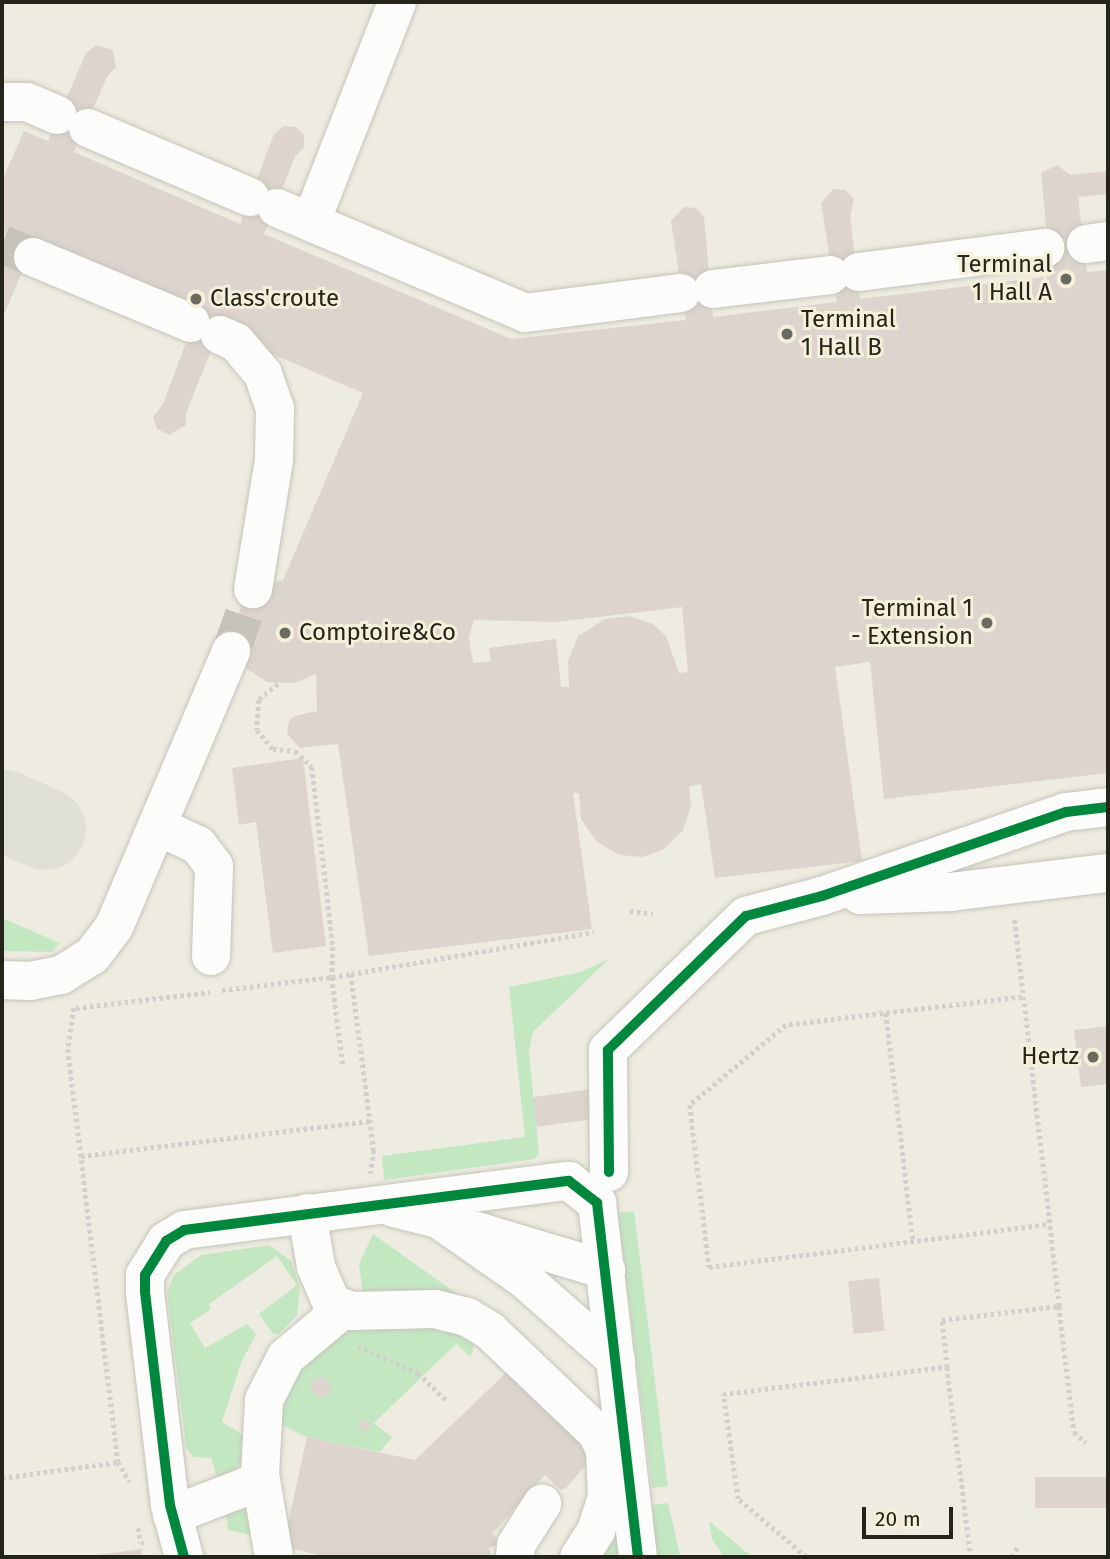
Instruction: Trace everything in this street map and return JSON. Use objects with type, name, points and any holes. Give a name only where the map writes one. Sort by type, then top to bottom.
[{"type":"street","points":[[279,209],[397,2]]},
{"type":"street","points":[[2,102],[27,103],[525,313],[1045,248]]},
{"type":"street","points":[[33,257],[236,342],[263,374],[275,408],[274,460],[253,589]]},
{"type":"street","points":[[2,980],[30,981],[61,975],[92,956],[114,928],[231,651]]},
{"type":"street","points":[[609,1172],[608,1050],[746,916],[822,896],[1066,812],[1108,807]]},
{"type":"street","points":[[157,826],[198,845],[214,866],[211,956]]},
{"type":"street","points":[[822,896],[950,892],[1108,873]]},
{"type":"street","points":[[184,1557],[172,1515],[145,1291],[153,1257],[166,1241],[184,1230],[569,1181],[597,1203],[638,1557]]},
{"type":"street","points":[[374,1204],[438,1219],[524,1222],[606,1270]]},
{"type":"street","points":[[307,1213],[323,1292],[342,1310]]},
{"type":"street","points":[[438,1219],[523,1278],[616,1360]]},
{"type":"street","points":[[438,1219],[621,1400]]},
{"type":"street","points":[[523,1278],[606,1270]]},
{"type":"street","points":[[274,1557],[258,1450],[264,1399],[286,1357],[342,1310],[435,1309],[467,1317],[503,1343],[602,1439],[603,1515],[579,1557]]},
{"type":"street","points":[[172,1515],[261,1481]]},
{"type":"street","points":[[515,1557],[516,1545],[542,1504]]},
{"type":"path","points":[[278,684],[259,700],[257,730],[273,749],[295,751],[312,767],[333,947],[332,977],[343,1066]]},
{"type":"path","points":[[1010,885],[1074,1432],[1086,1443]]},
{"type":"path","points":[[630,911],[653,914]]},
{"type":"path","points":[[61,1010],[332,977],[593,932]]},
{"type":"path","points":[[351,974],[374,1150],[368,1165]]},
{"type":"path","points":[[1022,997],[786,1025],[690,1105],[705,1240],[709,1267],[1049,1224]]},
{"type":"path","points":[[2,1478],[118,1462],[68,1049],[74,1008]]},
{"type":"path","points":[[886,1013],[913,1241]]},
{"type":"path","points":[[81,1156],[370,1121]]},
{"type":"path","points":[[971,1557],[942,1320],[1059,1306]]},
{"type":"path","points":[[806,1557],[738,1499],[723,1394],[947,1367]]},
{"type":"path","points":[[1012,1557],[1018,1545]]},
{"type":"green space","points":[[2,918],[60,943],[52,952],[2,951]]},
{"type":"green space","points":[[610,958],[533,1032],[529,1052],[539,1154],[535,1159],[384,1180],[382,1156],[525,1137],[509,987],[581,972]]},
{"type":"green space","points":[[634,1211],[668,1486],[652,1488],[618,1213]]},
{"type":"green space","points":[[373,1234],[477,1308],[363,1296],[359,1264]]},
{"type":"green space","points":[[269,1245],[291,1261],[300,1287],[297,1315],[279,1334],[273,1334],[259,1314],[297,1285],[277,1256],[209,1304],[211,1309],[190,1323],[205,1348],[247,1324],[256,1334],[241,1363],[222,1422],[245,1436],[241,1463],[219,1483],[211,1458],[193,1457],[186,1447],[167,1292],[174,1275],[201,1255]]},
{"type":"green space","points":[[435,1321],[474,1341],[473,1352],[470,1356],[456,1344],[374,1423],[392,1437],[380,1452],[307,1437],[281,1425],[277,1401],[296,1364],[350,1327]]},
{"type":"green space","points":[[668,1503],[680,1554],[654,1557],[653,1505]]},
{"type":"green space","points":[[225,1506],[249,1512],[257,1536],[228,1530]]},
{"type":"green space","points":[[617,1515],[620,1557],[596,1557]]},
{"type":"green space","points":[[709,1521],[752,1557],[724,1557],[712,1539]]},
{"type":"building","points":[[96,45],[113,50],[116,67],[107,77],[74,152],[240,224],[274,134],[284,126],[296,127],[304,135],[304,147],[295,157],[264,234],[511,339],[686,320],[671,221],[684,207],[696,208],[704,217],[713,317],[837,302],[821,203],[833,189],[845,190],[854,199],[850,217],[860,299],[1051,276],[1041,173],[1057,165],[1071,175],[1108,171],[1108,194],[1078,197],[1087,272],[1108,270],[1108,773],[884,799],[870,662],[835,667],[862,861],[715,878],[701,784],[689,787],[691,806],[683,830],[664,849],[643,857],[620,855],[597,842],[581,819],[579,793],[573,793],[592,929],[369,956],[338,744],[300,748],[287,734],[289,721],[295,716],[317,711],[316,674],[295,683],[267,682],[244,667],[232,633],[242,604],[266,585],[283,580],[363,393],[219,331],[186,413],[186,425],[169,435],[157,429],[153,417],[163,404],[194,321],[31,251],[2,319],[5,240],[2,181],[24,131],[48,141],[86,53]],"holes":[[[682,607],[688,672],[679,673],[666,636],[653,624],[629,616],[605,619],[578,636],[568,661],[569,687],[561,687],[556,639],[489,648],[491,661],[473,663],[469,638],[474,620],[557,622]]]},
{"type":"building","points":[[303,758],[326,946],[273,953],[256,822],[239,825],[232,768]]},
{"type":"building","name":"Hertz","points":[[1108,1026],[1108,1084],[1081,1087],[1074,1030]]},
{"type":"building","points":[[591,1089],[595,1119],[537,1127],[533,1097]]},
{"type":"building","points":[[879,1278],[885,1331],[854,1334],[848,1281]]},
{"type":"building","points":[[511,1368],[598,1451],[566,1488],[561,1490],[545,1475],[492,1534],[502,1543],[489,1548],[492,1557],[325,1557],[283,1546],[307,1437],[415,1460]]},
{"type":"building","points":[[321,1377],[328,1380],[331,1387],[328,1394],[321,1397],[314,1394],[311,1387],[314,1380]]},
{"type":"building","points":[[364,1420],[368,1421],[368,1429],[364,1430],[360,1429],[359,1425],[360,1421]]},
{"type":"building","points":[[1035,1477],[1108,1477],[1108,1508],[1035,1508]]},
{"type":"building","points":[[142,1549],[142,1557],[88,1557],[88,1556]]},
{"type":"taxiway","points":[[2,810],[45,829]]},
{"type":"tunnel","points":[[2,244],[33,257]]},
{"type":"tunnel","points":[[231,651],[253,589]]},
{"type":"cycle path","points":[[609,1172],[608,1050],[746,916],[822,896],[1066,812],[1108,807]]},
{"type":"cycle path","points":[[184,1557],[170,1505],[145,1291],[145,1275],[166,1241],[184,1230],[569,1181],[597,1203],[638,1557]]},
{"type":"place","name":"Terminal 1 Hall A","points":[[1066,279]]},
{"type":"place","name":"Class'croute","points":[[196,299]]},
{"type":"place","name":"Terminal 1 Hall B","points":[[787,334]]},
{"type":"place","name":"Terminal 1 - Extension","points":[[987,623]]},
{"type":"place","name":"Comptoire&Co","points":[[285,633]]},
{"type":"place","name":"Hertz","points":[[1093,1057]]}]
